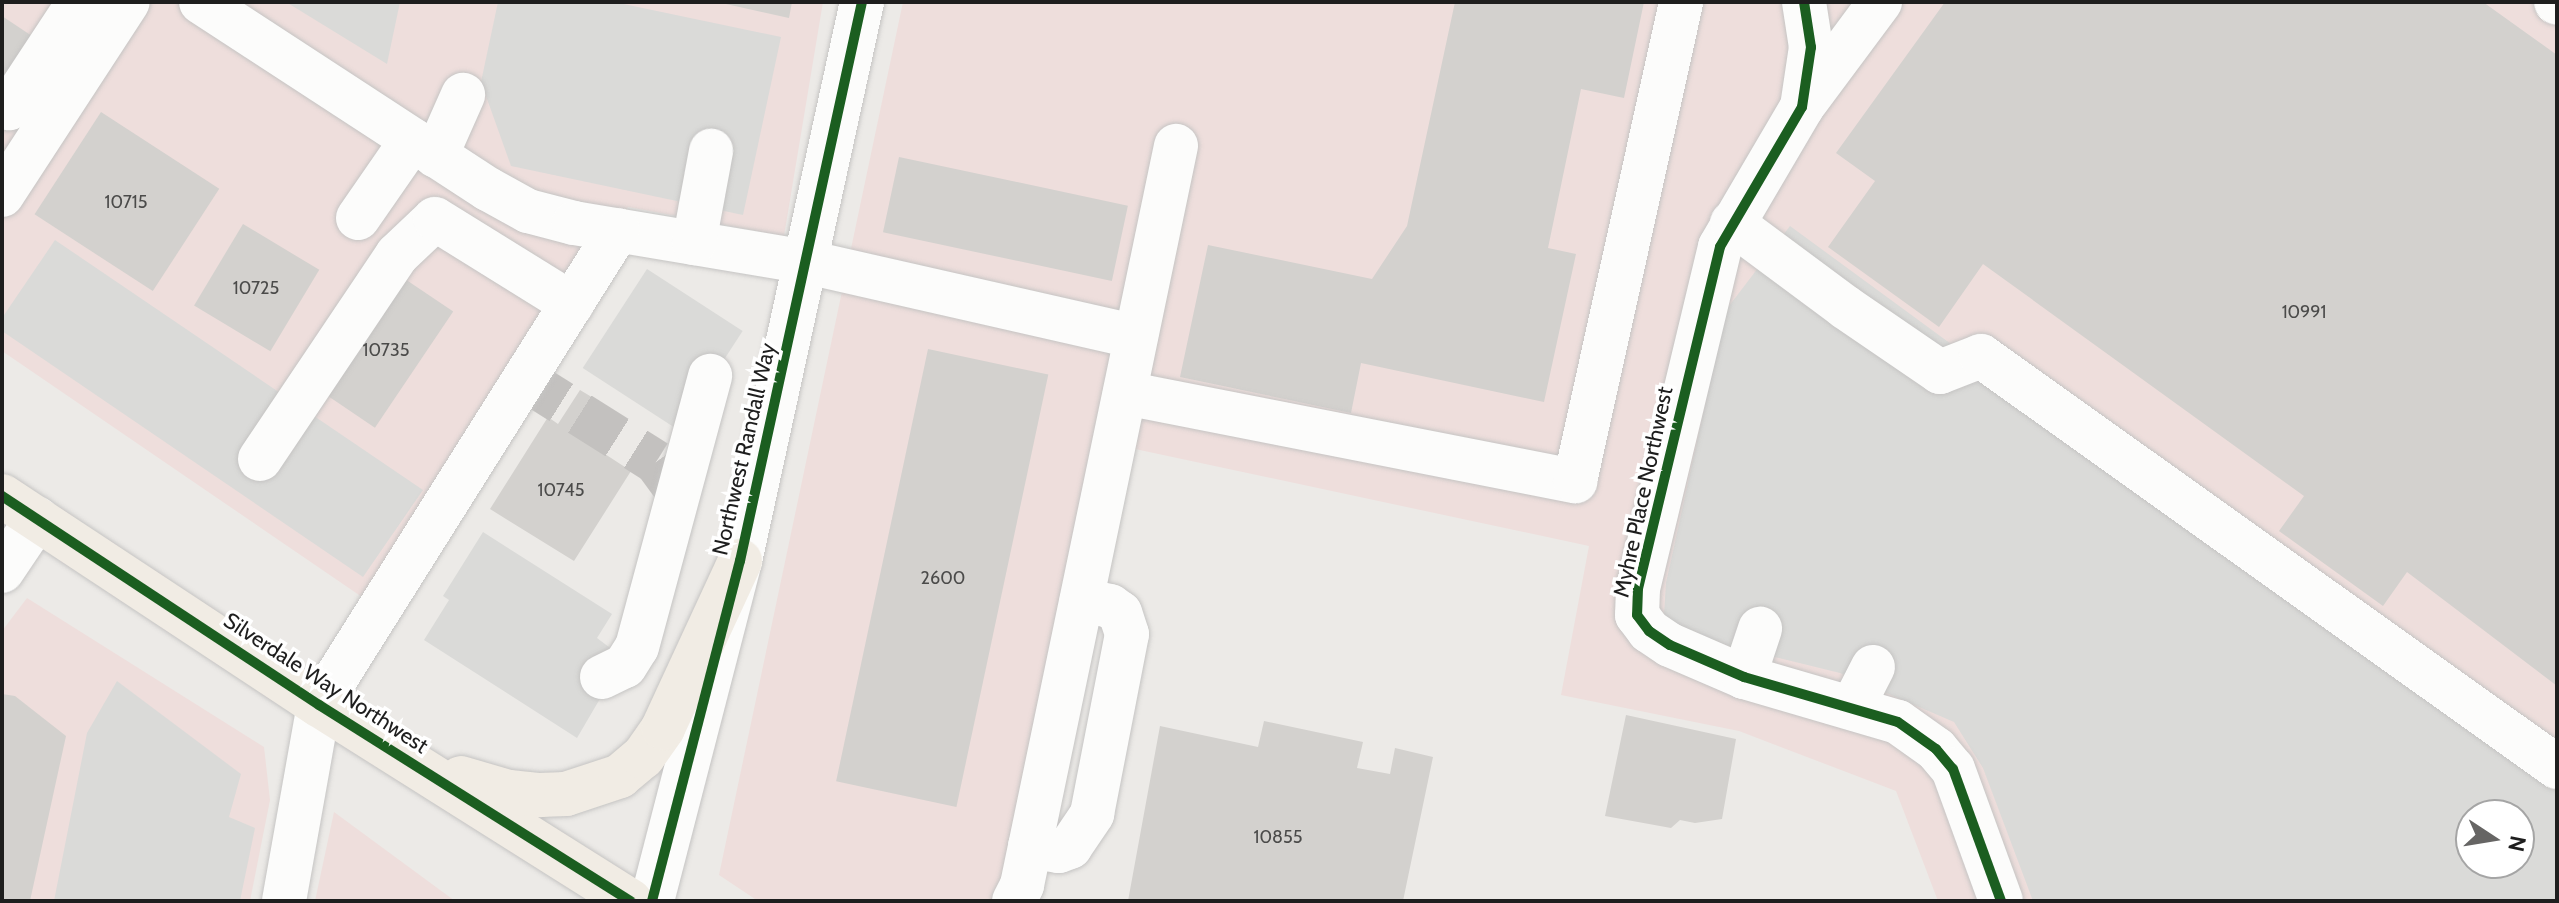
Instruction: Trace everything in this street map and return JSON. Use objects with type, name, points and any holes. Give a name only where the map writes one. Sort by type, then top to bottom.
[{"type":"main road","name":"Silverdale Way Northwest","points":[[19,508],[319,705],[630,901]]},
{"type":"main road","points":[[401,755],[479,785],[509,792],[566,794],[620,776],[643,757],[663,728],[740,561]]},
{"type":"street","points":[[2,103],[9,108],[79,2]]},
{"type":"street","points":[[2,195],[128,2]]},
{"type":"street","points":[[201,2],[424,148],[528,211],[618,230],[807,262],[1136,337]]},
{"type":"street","name":"Northwest Randall Way","points":[[652,901],[740,561],[862,2]]},
{"type":"street","points":[[1125,393],[1575,481],[1681,2]]},
{"type":"street","name":"Myhre Place Northwest","points":[[1804,2],[1811,47],[1802,107],[1732,223],[1716,262],[1638,588],[1637,615],[1649,631],[1670,645],[1744,677],[1898,722],[1936,749],[1964,755],[2009,892]]},
{"type":"street","points":[[1802,107],[1880,2]]},
{"type":"street","points":[[358,218],[424,148],[463,95]]},
{"type":"street","points":[[1014,901],[1022,885],[1176,146]]},
{"type":"street","points":[[694,243],[711,151]]},
{"type":"street","points":[[260,459],[397,255],[435,219],[572,304]]},
{"type":"street","points":[[1732,223],[1845,307],[1940,372],[1981,356],[2557,767]]},
{"type":"street","points":[[284,901],[319,705],[618,230]]},
{"type":"street","points":[[602,677],[625,666],[637,647],[710,376]]},
{"type":"street","points":[[2,571],[19,508]]},
{"type":"street","points":[[1744,677],[1760,629]]},
{"type":"street","points":[[1852,708],[1873,667]]},
{"type":"shaded area","points":[[2,2],[823,2],[784,236],[628,207],[362,597],[2,351]]},
{"type":"shaded area","points":[[286,2],[400,2],[387,64]]},
{"type":"shaded area","points":[[498,2],[614,2],[781,37],[743,215],[511,166],[481,82]]},
{"type":"shaded area","points":[[903,2],[2557,2],[2557,901],[1938,901],[1896,791],[1739,731],[1561,695],[1589,546],[1121,446],[1024,901],[758,901],[719,875]]},
{"type":"shaded area","points":[[1790,226],[2557,788],[2557,901],[2033,901],[1983,768],[1954,722],[1840,673],[1678,633],[1664,615],[1666,583],[1726,310]]},
{"type":"shaded area","points":[[55,240],[423,490],[363,577],[2,331],[2,318]]},
{"type":"shaded area","points":[[647,269],[743,331],[678,430],[583,368]]},
{"type":"shaded area","points":[[483,532],[612,614],[597,638],[609,647],[614,656],[601,697],[577,738],[424,640],[449,600],[443,596]]},
{"type":"shaded area","points":[[27,598],[264,747],[270,800],[250,901],[2,901],[2,631]]},
{"type":"shaded area","points":[[117,681],[241,774],[229,817],[255,828],[240,901],[54,901],[87,733]]},
{"type":"shaded area","points":[[334,812],[455,901],[315,901]]},
{"type":"building","points":[[717,2],[792,2],[789,18]]},
{"type":"building","points":[[1455,2],[1644,2],[1624,98],[1581,89],[1548,248],[1576,254],[1544,402],[1361,363],[1351,413],[1180,377],[1208,245],[1372,279],[1407,226]]},
{"type":"building","points":[[1945,2],[2483,2],[2557,55],[2557,686],[2407,572],[2383,606],[2279,531],[2304,496],[1983,264],[1939,327],[1828,247],[1875,181],[1836,153]]},
{"type":"building","points":[[2,16],[38,40],[2,95]]},
{"type":"building","points":[[101,112],[219,189],[153,291],[35,214]]},
{"type":"building","points":[[899,157],[1128,206],[1112,281],[883,232]]},
{"type":"building","points":[[243,224],[319,270],[270,351],[194,305]]},
{"type":"building","points":[[396,273],[453,312],[375,428],[318,389]]},
{"type":"building","points":[[928,349],[1048,375],[956,807],[836,781]]},
{"type":"building","points":[[580,390],[610,408],[588,443],[631,471],[574,561],[490,509],[548,417],[558,424]]},
{"type":"building","points":[[2,694],[15,696],[66,736],[30,901],[2,901]]},
{"type":"building","points":[[1626,715],[1736,739],[1722,819],[1695,823],[1680,820],[1671,828],[1605,816]]},
{"type":"building","points":[[1264,721],[1363,742],[1357,768],[1390,774],[1395,748],[1433,757],[1403,901],[1128,901],[1160,726],[1258,747]]},
{"type":"tunnel","points":[[524,379],[656,462],[678,492]]},
{"type":"cycle path","points":[[652,901],[740,561],[862,2]]},
{"type":"cycle path","points":[[1804,2],[1811,47],[1802,107],[1720,247],[1638,588],[1637,615],[1649,631],[1670,645],[1744,677],[1898,722],[1936,749],[1953,769],[2001,901]]},
{"type":"cycle path","points":[[2,496],[319,705],[630,901]]}]
